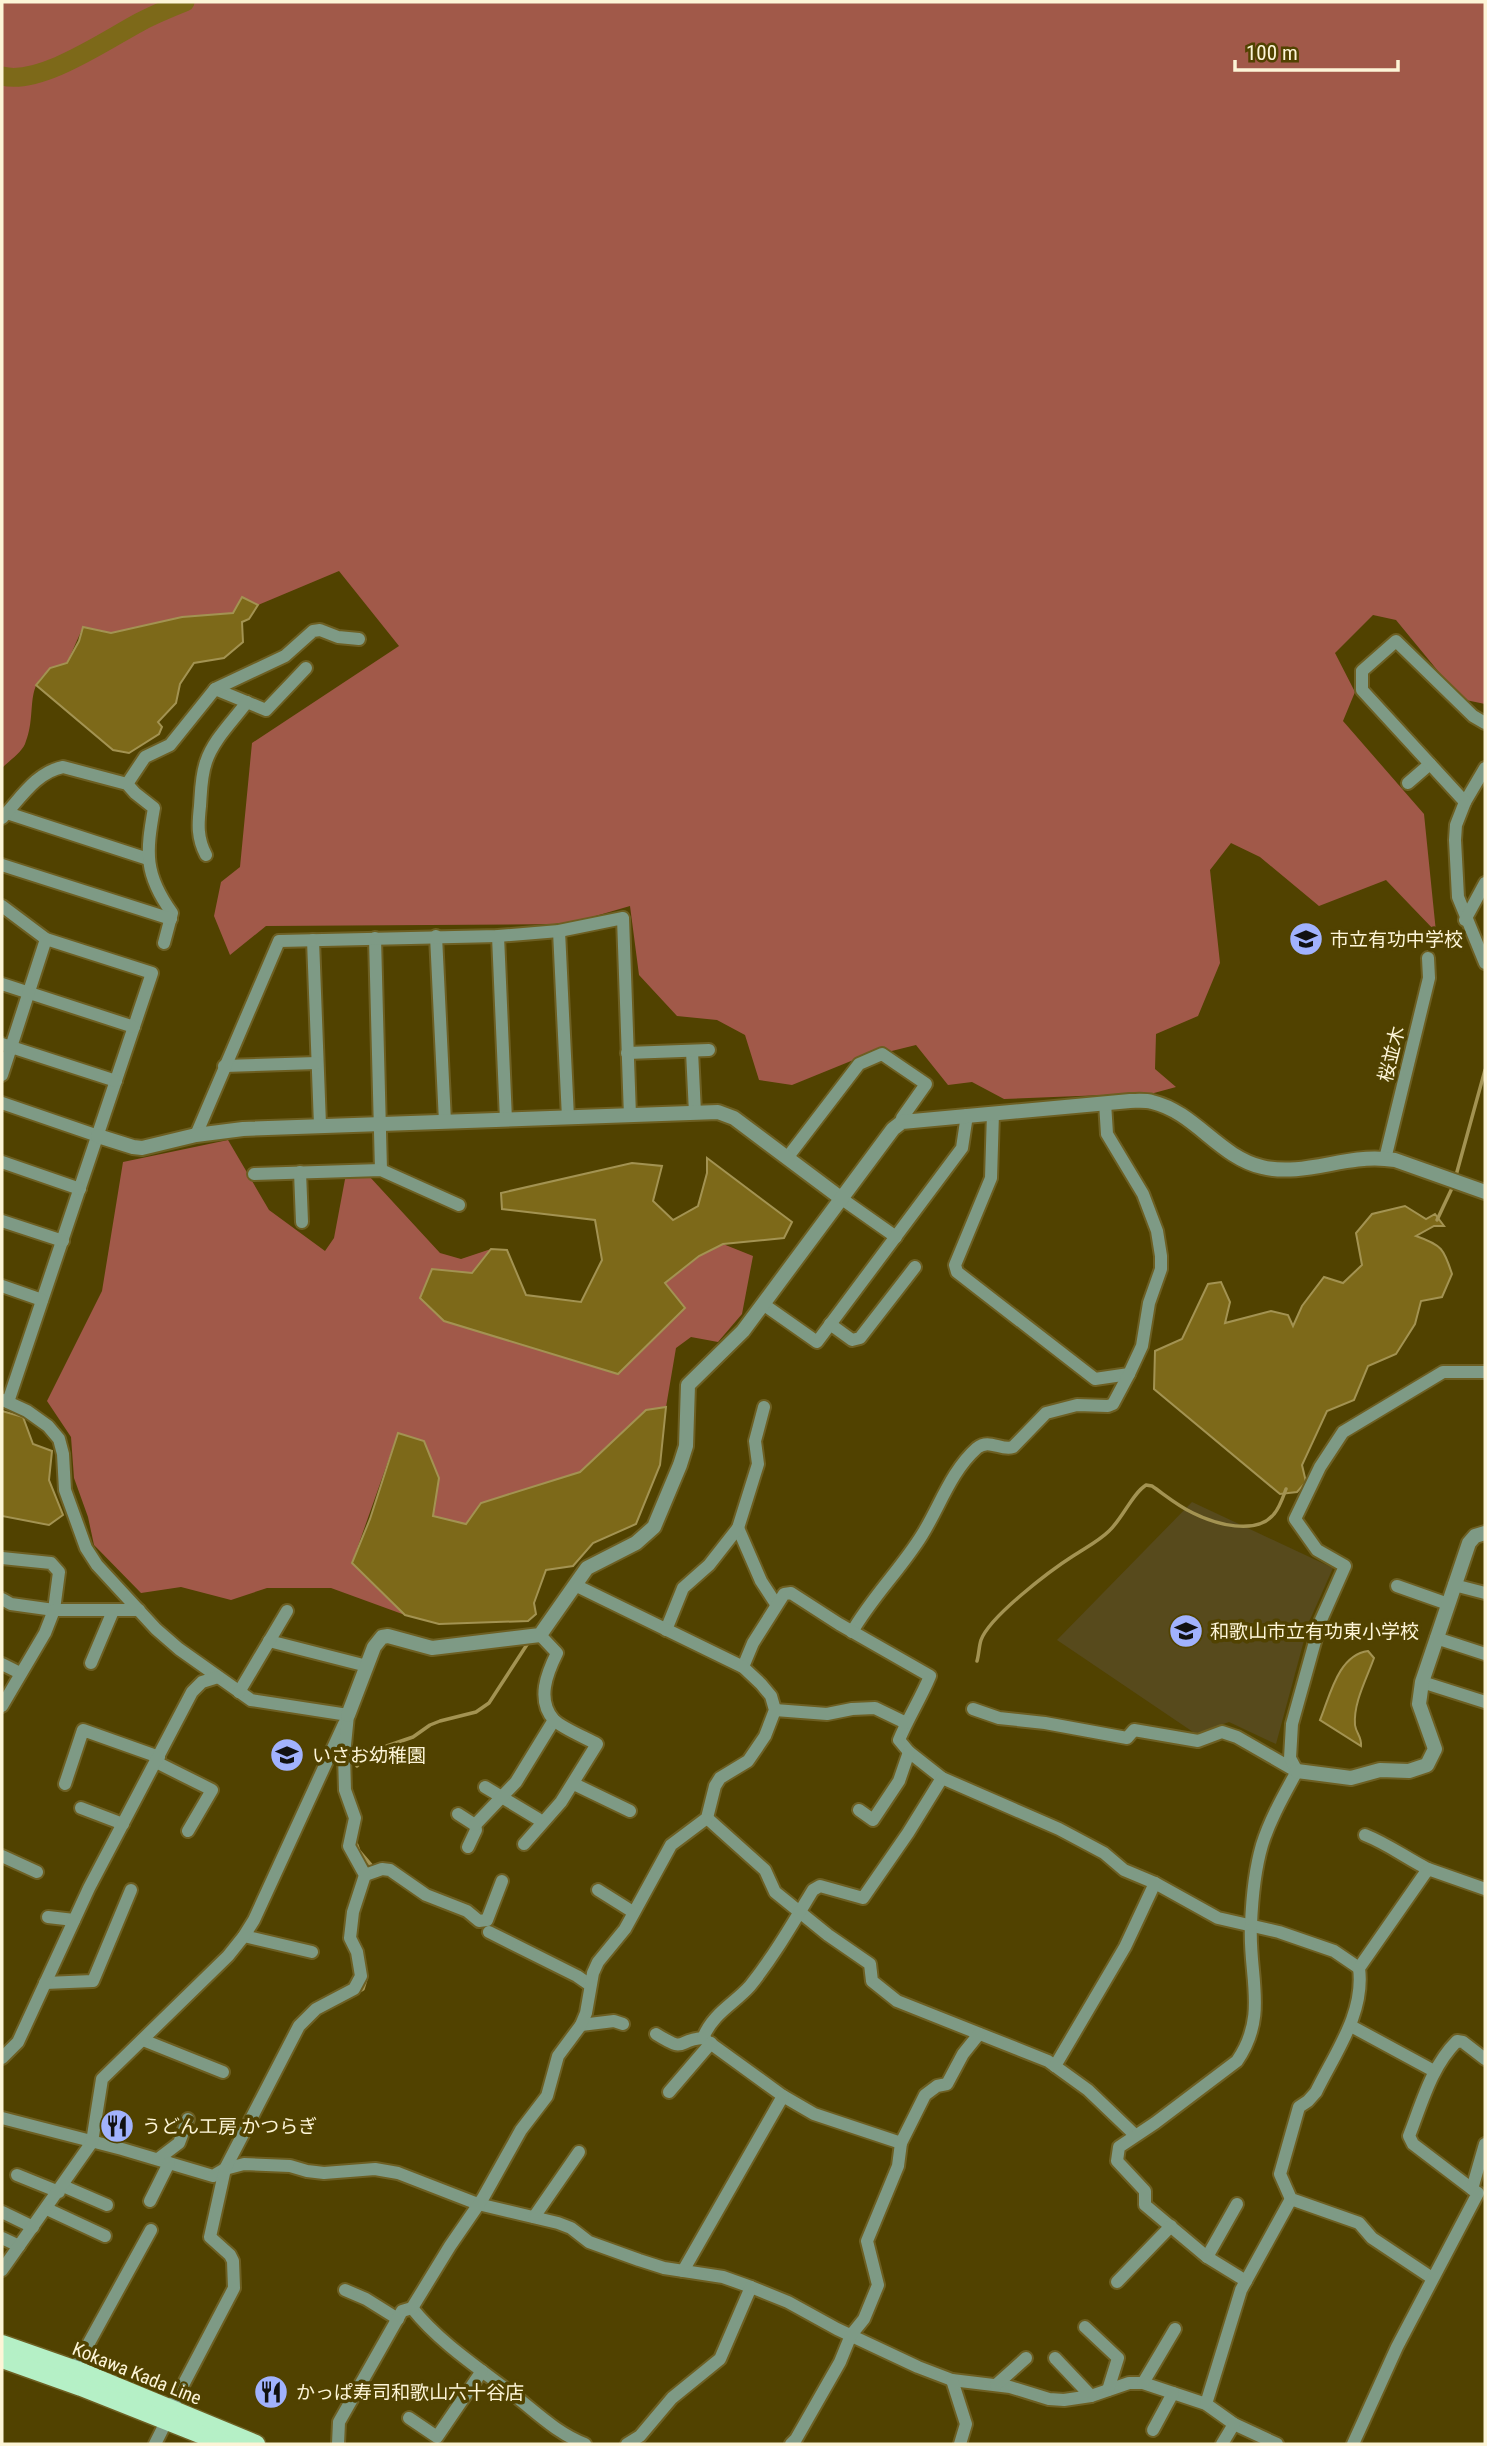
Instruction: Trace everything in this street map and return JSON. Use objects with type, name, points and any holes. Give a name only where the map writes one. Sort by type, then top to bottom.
[{"type":"main road","name":"Kokawa Kada Line","points":[[2,2344],[74,2370],[169,2414],[197,2433],[225,2444]]},
{"type":"main road","name":"Kokawa Kada Line","points":[[2,2359],[169,2414]]},
{"type":"main road","name":"Kokawa Kada Line","points":[[197,2433],[256,2444]]},
{"type":"street","points":[[127,784],[145,757],[170,745],[215,689],[285,656],[313,631],[320,630],[338,637],[359,639]]},
{"type":"street","points":[[1465,802],[1363,691],[1362,671],[1396,641],[1473,716],[1485,723]]},
{"type":"street","points":[[215,689],[266,710],[306,668]]},
{"type":"street","points":[[206,855],[199,842],[198,828],[201,783],[206,761],[218,740],[247,702]]},
{"type":"street","points":[[1408,783],[1430,764]]},
{"type":"street","points":[[1485,766],[1465,802],[1456,825],[1455,840],[1458,897],[1465,920],[1485,964]]},
{"type":"street","points":[[148,859],[4,816],[44,773],[53,769],[62,767],[127,784],[154,808],[148,859],[154,883],[172,913],[164,943]]},
{"type":"street","points":[[2,865],[171,919]]},
{"type":"street","points":[[1465,920],[1485,883]]},
{"type":"street","points":[[2,906],[46,939],[152,973],[63,1241],[5,1400],[48,1426],[59,1439],[63,1454],[65,1490],[86,1548],[97,1565],[178,1648],[251,1700],[348,1714]]},
{"type":"street","points":[[195,1135],[279,941],[498,936],[559,931],[622,918],[630,1115]]},
{"type":"street","points":[[559,931],[568,1118]]},
{"type":"street","points":[[436,936],[445,1122]]},
{"type":"street","points":[[498,936],[506,1120]]},
{"type":"street","points":[[375,938],[381,1170]]},
{"type":"street","points":[[2,1075],[6,1046],[29,992],[46,939]]},
{"type":"street","points":[[313,940],[320,1125]]},
{"type":"street","name":"桜並木","points":[[1390,1159],[1429,978],[1428,958]]},
{"type":"street","points":[[2,984],[134,1027]]},
{"type":"street","points":[[6,1046],[116,1082]]},
{"type":"street","points":[[627,1053],[709,1050]]},
{"type":"street","points":[[692,1051],[695,1113]]},
{"type":"street","points":[[787,1158],[859,1064],[883,1054],[926,1084],[902,1118],[902,1122]]},
{"type":"street","points":[[224,1066],[317,1063]]},
{"type":"street","points":[[2,2270],[92,2142],[102,2079],[228,1956],[244,1937],[288,1848],[348,1714],[374,1647],[382,1637],[388,1636],[432,1648],[540,1635],[587,1568],[636,1543],[654,1527],[686,1446],[688,1385],[743,1331],[893,1129],[902,1122],[1130,1101],[1152,1102],[1183,1116],[1226,1150],[1263,1168],[1390,1159],[1485,1192]]},
{"type":"street","points":[[2,1103],[133,1147],[243,1129],[718,1112],[734,1118],[896,1237]]},
{"type":"street","points":[[852,1632],[867,1606],[922,1536],[953,1477],[978,1447],[985,1444],[1007,1449],[1013,1447],[1040,1418],[1060,1408],[1113,1404],[1129,1374],[1142,1346],[1149,1303],[1161,1269],[1161,1256],[1157,1231],[1143,1194],[1107,1134],[1105,1103]]},
{"type":"street","points":[[993,1113],[991,1178],[956,1260],[957,1272],[1095,1379],[1129,1374]]},
{"type":"street","points":[[763,1304],[817,1342],[962,1148],[967,1115]]},
{"type":"street","points":[[2,1162],[80,1189]]},
{"type":"street","points":[[254,1174],[381,1170],[459,1205]]},
{"type":"street","points":[[300,1172],[302,1222]]},
{"type":"street","points":[[2,1221],[63,1241]]},
{"type":"street","points":[[830,1324],[852,1340],[860,1338],[915,1267]]},
{"type":"street","points":[[2,1286],[42,1300]]},
{"type":"street","points":[[1297,1772],[1290,1758],[1292,1724],[1321,1620],[1345,1566],[1317,1550],[1295,1518],[1320,1466],[1343,1432],[1443,1371],[1485,1372]]},
{"type":"street","points":[[666,1630],[683,1588],[709,1565],[738,1528],[758,1464],[755,1441],[764,1407]]},
{"type":"street","points":[[738,1528],[761,1581],[776,1604]]},
{"type":"street","points":[[973,1709],[999,1717],[1126,1738],[1134,1730],[1198,1741],[1222,1732],[1237,1737],[1297,1772],[1351,1778],[1380,1770],[1409,1771],[1427,1765],[1435,1749],[1419,1704],[1422,1682],[1469,1543],[1475,1536],[1485,1533]]},
{"type":"street","points":[[2,1558],[51,1563],[60,1572],[54,1610],[45,1633],[2,1706]]},
{"type":"street","points":[[1454,1585],[1485,1593]]},
{"type":"street","points":[[338,2444],[339,2422],[402,2311],[412,2308],[521,2130],[547,2096],[558,2056],[581,2025],[586,2012],[590,1985],[598,1962],[625,1929],[671,1845],[707,1818],[715,1786],[720,1778],[748,1761],[765,1737],[775,1710],[766,1690],[743,1667],[575,1586]]},
{"type":"street","points":[[1397,1586],[1448,1604]]},
{"type":"street","points":[[743,1667],[776,1604],[784,1594],[791,1593],[852,1632],[930,1676],[899,1740],[909,1752],[942,1778],[1059,1829],[1104,1853],[1124,1870],[1155,1882],[1218,1919],[1279,1932],[1334,1951],[1359,1968]]},
{"type":"street","points":[[2,1599],[11,1604],[54,1610],[139,1610]]},
{"type":"street","points":[[91,1663],[113,1611]]},
{"type":"street","points":[[239,1692],[286,1611]]},
{"type":"street","points":[[524,1844],[561,1802],[597,1744],[554,1720],[546,1704],[545,1677],[557,1653],[540,1635]]},
{"type":"street","points":[[1436,1638],[1485,1654]]},
{"type":"street","points":[[269,1641],[367,1666]]},
{"type":"street","points":[[2,1664],[20,1673]]},
{"type":"street","points":[[2,2059],[18,2042],[74,1920],[192,1692],[202,1682],[218,1677]]},
{"type":"street","points":[[1422,1682],[1485,1702]]},
{"type":"street","points":[[775,1710],[827,1714],[875,1708],[906,1723]]},
{"type":"street","points":[[155,2444],[234,2288],[233,2261],[210,2237],[225,2169],[299,2026],[316,2009],[354,1989],[362,1976],[350,1938],[353,1912],[365,1875],[349,1846],[355,1818],[345,1790],[344,1755],[348,1714]]},
{"type":"street","points":[[474,1825],[516,1782],[554,1720]]},
{"type":"street","points":[[65,1784],[83,1730],[157,1760],[212,1790],[188,1831]]},
{"type":"street","points":[[859,1810],[873,1820],[899,1781],[909,1752]]},
{"type":"street","points":[[1246,2281],[1207,2257],[1145,2205],[1145,2191],[1117,2161],[1119,2147],[1237,2061],[1246,2048],[1253,2030],[1255,1980],[1250,1927],[1262,1846],[1297,1772]]},
{"type":"street","points":[[669,2092],[707,2040],[725,2006],[748,1988],[773,1955],[813,1891],[820,1886],[863,1898],[942,1778]]},
{"type":"street","points":[[574,1784],[630,1811]]},
{"type":"street","points":[[485,1787],[538,1819]]},
{"type":"street","points":[[81,1808],[123,1824]]},
{"type":"street","points":[[458,1814],[474,1825],[476,1830],[468,1847]]},
{"type":"street","points":[[707,1818],[765,1870],[775,1892],[828,1935],[870,1964],[872,1980],[897,2001],[1016,2047],[1055,2066],[1088,2090],[1135,2135]]},
{"type":"street","points":[[1366,1835],[1386,1843],[1399,1854],[1428,1869],[1485,1889]]},
{"type":"street","points":[[2,1856],[37,1872]]},
{"type":"street","points":[[1428,1869],[1359,1968],[1361,1986],[1351,2026],[1317,2092],[1299,2107],[1280,2174],[1291,2199],[1359,2223],[1372,2238],[1432,2278]]},
{"type":"street","points":[[365,1875],[390,1870],[426,1895],[467,1910],[479,1921],[487,1920],[502,1881]]},
{"type":"street","points":[[1055,2066],[1125,1947],[1155,1882]]},
{"type":"street","points":[[45,1983],[93,1981],[131,1889]]},
{"type":"street","points":[[598,1890],[633,1912]]},
{"type":"street","points":[[48,1917],[74,1920]]},
{"type":"street","points":[[489,1931],[590,1985]]},
{"type":"street","points":[[244,1937],[312,1952]]},
{"type":"street","points":[[581,2025],[614,2021],[623,2024]]},
{"type":"street","points":[[1351,2026],[1434,2071]]},
{"type":"street","points":[[656,2034],[674,2045],[683,2046],[698,2038],[707,2040],[783,2096],[814,2114],[901,2143]]},
{"type":"street","points":[[796,2443],[840,2362],[850,2335],[864,2319],[878,2285],[867,2241],[898,2166],[901,2143],[925,2095],[937,2085],[947,2084],[963,2054],[979,2034]]},
{"type":"street","points":[[143,2040],[223,2072]]},
{"type":"street","points":[[1478,2193],[1413,2144],[1409,2136],[1434,2071],[1444,2054],[1457,2041],[1463,2042],[1485,2059]]},
{"type":"street","points":[[683,2272],[783,2096]]},
{"type":"street","points":[[2,2118],[213,2175],[244,2164],[290,2166],[324,2173],[384,2170],[398,2173],[478,2204],[558,2223],[571,2228],[589,2242],[639,2260],[683,2272],[723,2277],[751,2287],[788,2302],[918,2367],[952,2380],[1010,2386],[1049,2399],[1064,2400],[1091,2396],[1129,2383],[1143,2383],[1206,2404],[1234,2424],[1277,2444]]},
{"type":"street","points":[[150,2201],[164,2161],[178,2143],[188,2119]]},
{"type":"street","points":[[1353,2444],[1397,2347],[1478,2193],[1485,2144]]},
{"type":"street","points":[[534,2217],[579,2152]]},
{"type":"street","points":[[17,2175],[107,2204]]},
{"type":"street","points":[[1206,2404],[1241,2290],[1291,2199]]},
{"type":"street","points":[[1207,2257],[1237,2204]]},
{"type":"street","points":[[47,2209],[106,2236]]},
{"type":"street","points":[[2,2212],[33,2228]]},
{"type":"street","points":[[1117,2283],[1171,2225]]},
{"type":"street","points":[[74,2370],[151,2230]]},
{"type":"street","points":[[2,2238],[19,2246]]},
{"type":"street","points":[[627,2444],[640,2436],[672,2399],[720,2358],[751,2287]]},
{"type":"street","points":[[345,2290],[366,2299],[398,2319]]},
{"type":"street","points":[[412,2308],[422,2321],[563,2435],[585,2444]]},
{"type":"street","points":[[1085,2327],[1118,2358],[1108,2390]]},
{"type":"street","points":[[1143,2383],[1175,2329]]},
{"type":"street","points":[[996,2385],[1026,2358]]},
{"type":"street","points":[[1055,2358],[1091,2396]]},
{"type":"street","points":[[409,2418],[437,2437],[482,2371]]},
{"type":"street","points":[[952,2380],[966,2424],[960,2444]]},
{"type":"street","points":[[1153,2430],[1172,2393]]},
{"type":"street","points":[[1222,2444],[1234,2424]]},
{"type":"shaded area","points":[[2,2],[1485,2],[1485,704],[1461,699],[1396,620],[1373,615],[1335,653],[1355,692],[1343,721],[1424,814],[1436,932],[1386,880],[1319,906],[1260,857],[1231,843],[1210,870],[1220,963],[1198,1016],[1156,1034],[1155,1069],[1176,1087],[1154,1093],[1004,1099],[972,1082],[948,1085],[916,1045],[851,1061],[792,1085],[759,1080],[745,1035],[717,1020],[677,1016],[639,975],[630,906],[568,924],[266,926],[230,955],[214,916],[221,882],[240,867],[252,743],[399,646],[339,571],[258,605],[242,598],[233,613],[182,617],[111,634],[83,627],[67,663],[52,669],[36,686],[25,744],[2,768]]},
{"type":"shaded area","points":[[242,597],[258,605],[249,619],[242,622],[243,642],[224,658],[194,663],[180,684],[176,703],[158,722],[162,727],[159,734],[129,753],[113,750],[36,685],[50,668],[67,663],[83,627],[111,633],[182,617],[233,613]]},
{"type":"shaded area","points":[[228,1140],[269,1210],[325,1251],[334,1238],[346,1174],[369,1176],[440,1253],[461,1259],[491,1249],[472,1273],[420,1298],[685,1308],[665,1283],[699,1256],[723,1244],[753,1256],[742,1314],[718,1342],[691,1337],[676,1348],[666,1407],[646,1410],[580,1472],[481,1503],[466,1524],[433,1516],[439,1478],[424,1441],[398,1433],[352,1563],[405,1615],[331,1588],[267,1588],[231,1600],[181,1587],[141,1593],[94,1545],[88,1517],[74,1478],[71,1437],[47,1401],[102,1291],[123,1162]]},
{"type":"shaded area","points":[[707,1158],[792,1222],[784,1238],[723,1244],[699,1256],[665,1283],[685,1308],[618,1374],[444,1321],[420,1298],[432,1269],[472,1273],[491,1249],[507,1250],[526,1295],[581,1302],[602,1260],[595,1220],[502,1209],[501,1193],[632,1163],[662,1166],[653,1201],[673,1220],[698,1206],[707,1173]]},
{"type":"shaded area","points":[[1405,1206],[1426,1219],[1435,1214],[1444,1226],[1434,1226],[1416,1236],[1441,1249],[1452,1274],[1442,1297],[1421,1301],[1415,1324],[1396,1354],[1368,1366],[1354,1400],[1327,1411],[1302,1465],[1306,1482],[1297,1492],[1280,1494],[1154,1389],[1155,1351],[1182,1339],[1208,1284],[1221,1282],[1230,1302],[1225,1323],[1271,1311],[1288,1315],[1293,1326],[1302,1306],[1324,1277],[1343,1283],[1362,1265],[1356,1233],[1372,1214]]},
{"type":"shaded area","points":[[666,1407],[660,1465],[636,1524],[593,1543],[573,1566],[546,1570],[534,1603],[536,1614],[528,1621],[439,1624],[405,1615],[352,1563],[370,1519],[398,1433],[424,1441],[439,1478],[433,1516],[466,1524],[481,1503],[580,1472],[646,1410]]},
{"type":"shaded area","points":[[2,1411],[23,1417],[33,1444],[52,1451],[49,1480],[63,1515],[49,1525],[2,1516]]},
{"type":"shaded area","name":"和歌山市立有功東小学校","points":[[1192,1502],[1333,1568],[1309,1622],[1276,1744],[1229,1722],[1196,1734],[1057,1640]]},
{"type":"shaded area","points":[[1368,1651],[1374,1658],[1358,1699],[1355,1717],[1361,1746],[1320,1720],[1342,1668],[1358,1654]]},
{"type":"waterway","points":[[2,76],[17,77],[53,68],[146,19],[185,2]]},
{"type":"waterway","points":[[1455,1179],[1485,1070]]},
{"type":"waterway","points":[[1437,1220],[1453,1186]]},
{"type":"waterway","points":[[977,1661],[981,1640],[996,1619],[1037,1582],[1105,1535],[1146,1485],[1152,1486],[1202,1517],[1235,1526],[1257,1525],[1266,1521],[1280,1505],[1286,1489]]},
{"type":"waterway","points":[[357,1766],[375,1750],[413,1737],[440,1721],[476,1712],[489,1703],[528,1643]]},
{"type":"waterway","points":[[355,1840],[359,1851],[371,1865]]},
{"type":"waterway","points":[[358,1992],[363,1989],[366,1979]]},
{"type":"place","name":"市立有功中学校","points":[[1306,939]]},
{"type":"place","name":"和歌山市立有功東小学校","points":[[1186,1631]]},
{"type":"place","name":"いさお幼稚園","points":[[287,1755]]},
{"type":"place","name":"うどん工房 かつらぎ","points":[[117,2126]]},
{"type":"place","name":"かっぱ寿司和歌山六十谷店","points":[[271,2392]]}]
